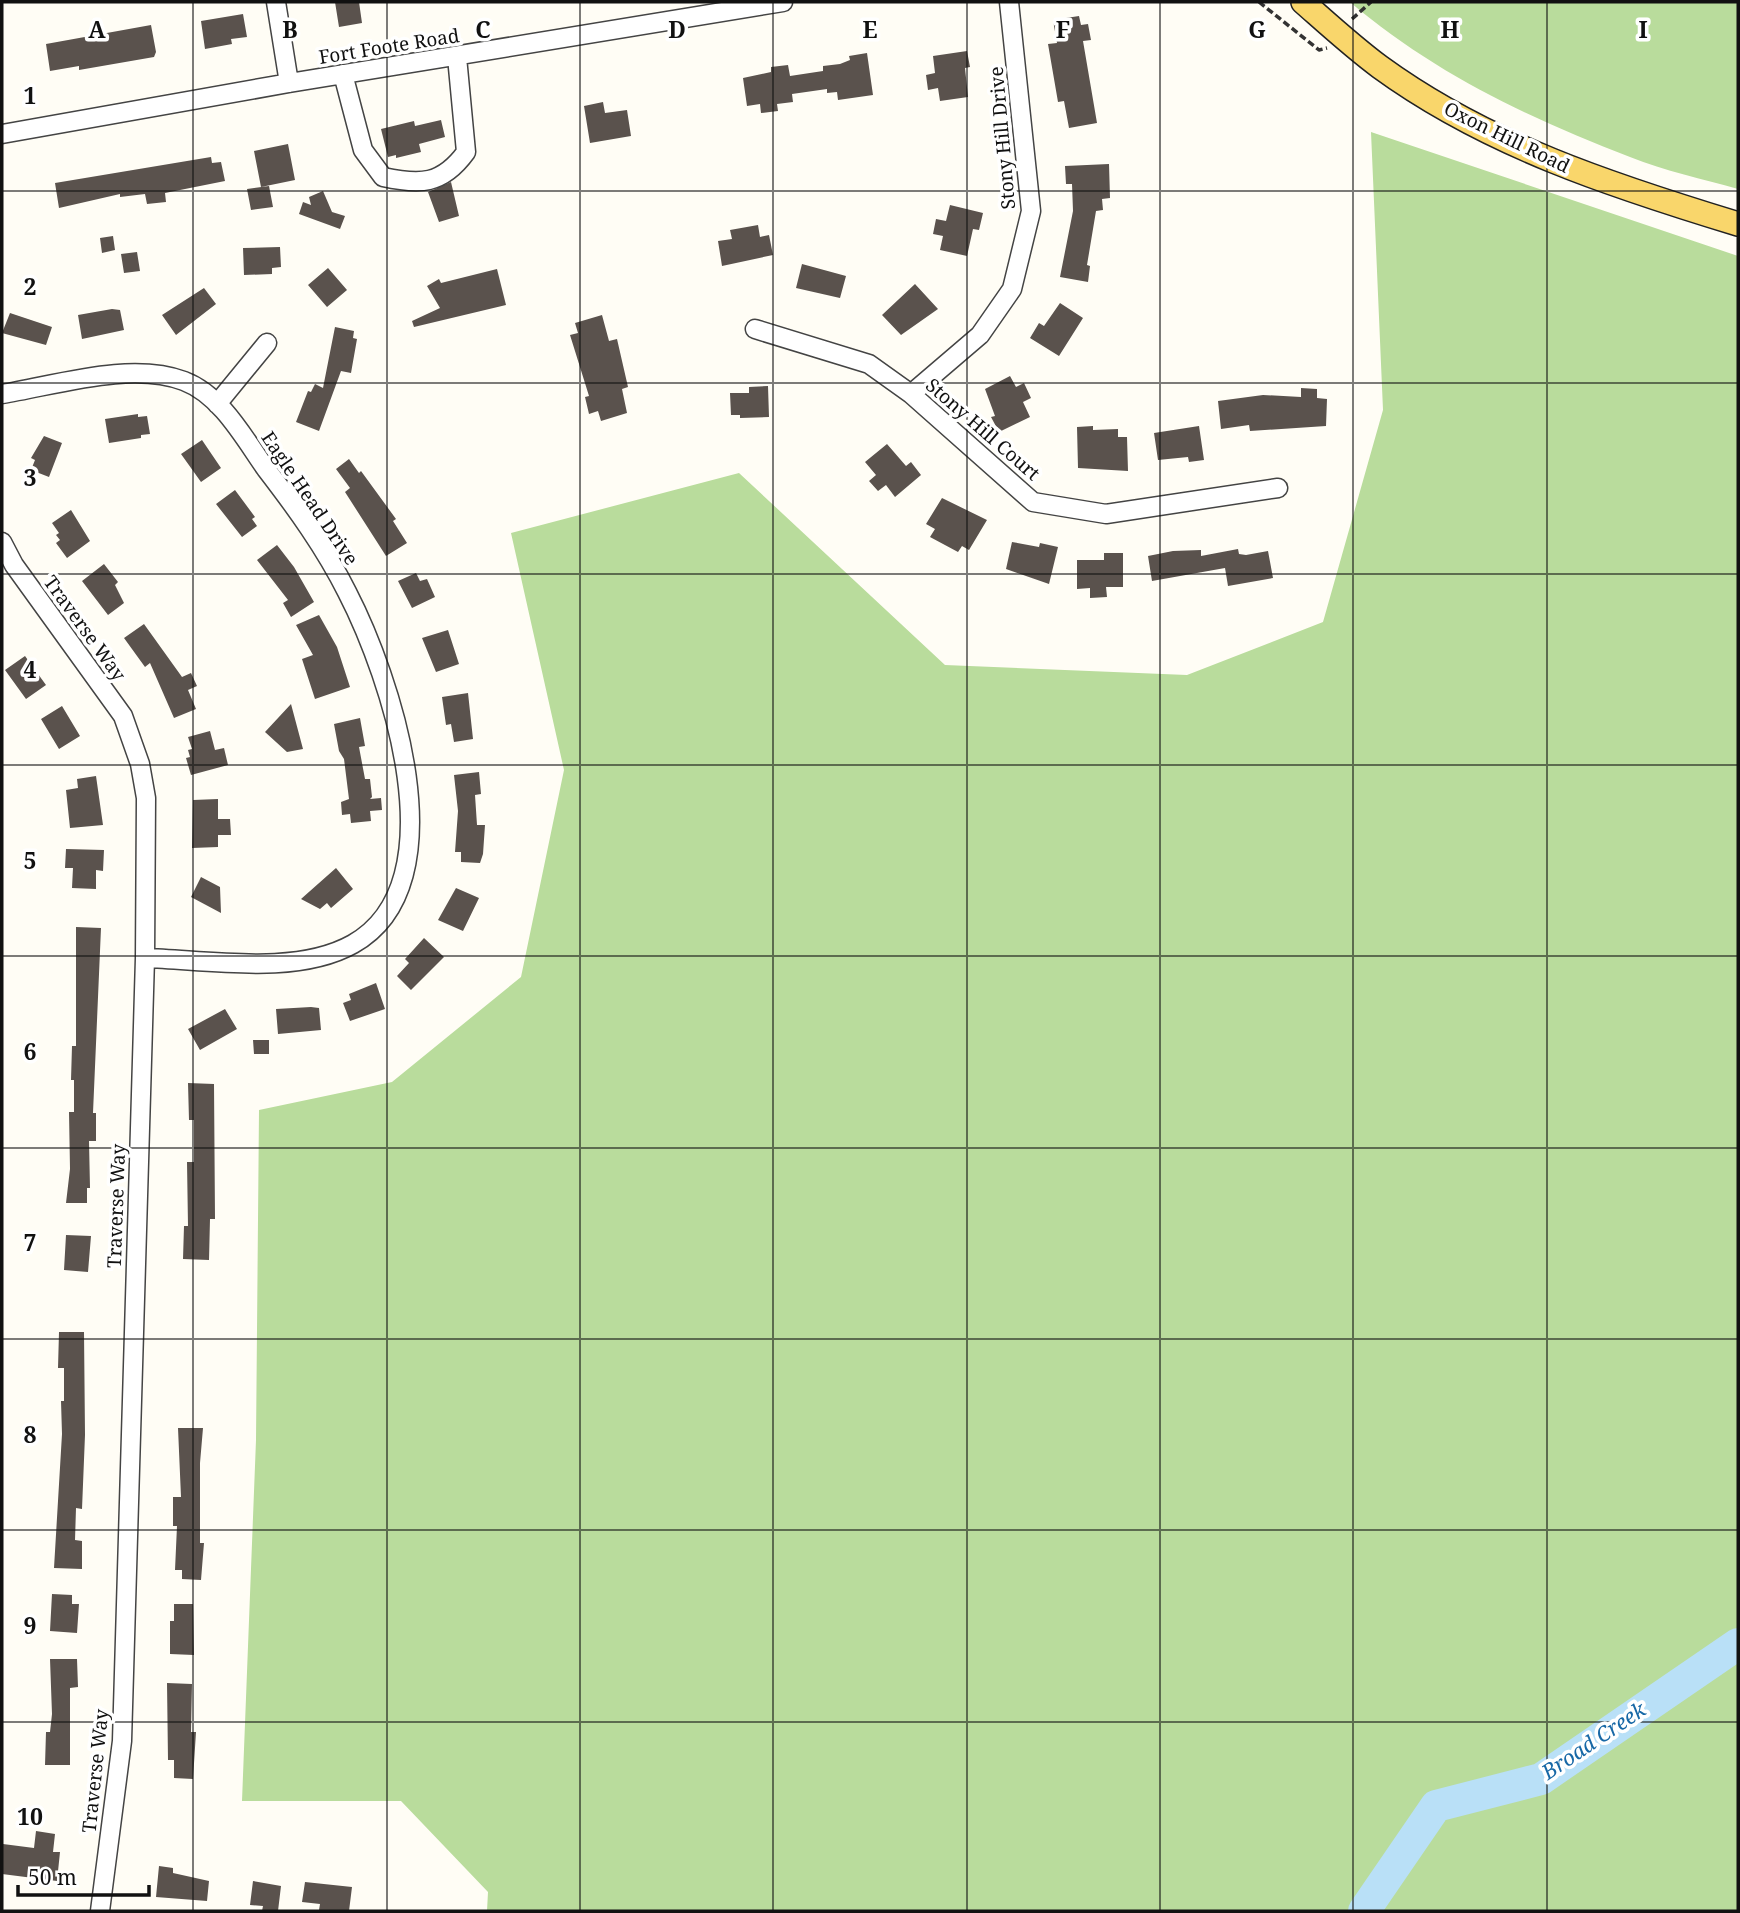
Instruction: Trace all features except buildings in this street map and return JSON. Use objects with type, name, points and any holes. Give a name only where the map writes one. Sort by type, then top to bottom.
[{"type":"main road","name":"Oxon Hill Road","points":[[1303,2],[1381,67],[1477,126],[1518,147],[1618,187],[1738,224]]},
{"type":"street","points":[[276,2],[289,83]]},
{"type":"street","name":"Fort Foote Road","points":[[2,134],[289,83],[783,2]]},
{"type":"street","name":"Stony Hill Drive","points":[[911,394],[980,334],[1012,289],[1031,211],[1009,2]]},
{"type":"street","points":[[343,75],[363,150],[383,177],[416,184],[453,170],[466,152],[457,57]]},
{"type":"street","name":"Stony Hill Court","points":[[755,329],[869,364],[911,394],[1033,502],[1106,514],[1278,488]]},
{"type":"street","points":[[217,404],[267,343]]},
{"type":"street","name":"Eagle Head Drive","points":[[2,394],[132,372],[184,381],[202,391],[217,404],[329,558],[364,628],[388,691],[400,733],[409,809],[409,851],[402,879],[380,920],[355,943],[326,957],[274,962],[145,958]]},
{"type":"street","name":"Traverse Way","points":[[2,542],[14,565],[123,716],[133,739],[146,798],[145,958],[122,1741],[100,1911]]},
{"type":"green space","points":[[1350,2],[1738,2],[1738,189],[1643,162],[1519,110],[1448,72],[1381,27]]},
{"type":"green space","points":[[1371,132],[1738,256],[1738,1911],[487,1911],[488,1892],[401,1801],[242,1801],[256,1440],[259,1110],[392,1082],[521,977],[564,770],[511,533],[739,473],[945,665],[1187,675],[1323,622],[1383,410]]},
{"type":"waterway","name":"Broad Creek","points":[[1364,1911],[1436,1806],[1541,1779],[1738,1644]]}]
